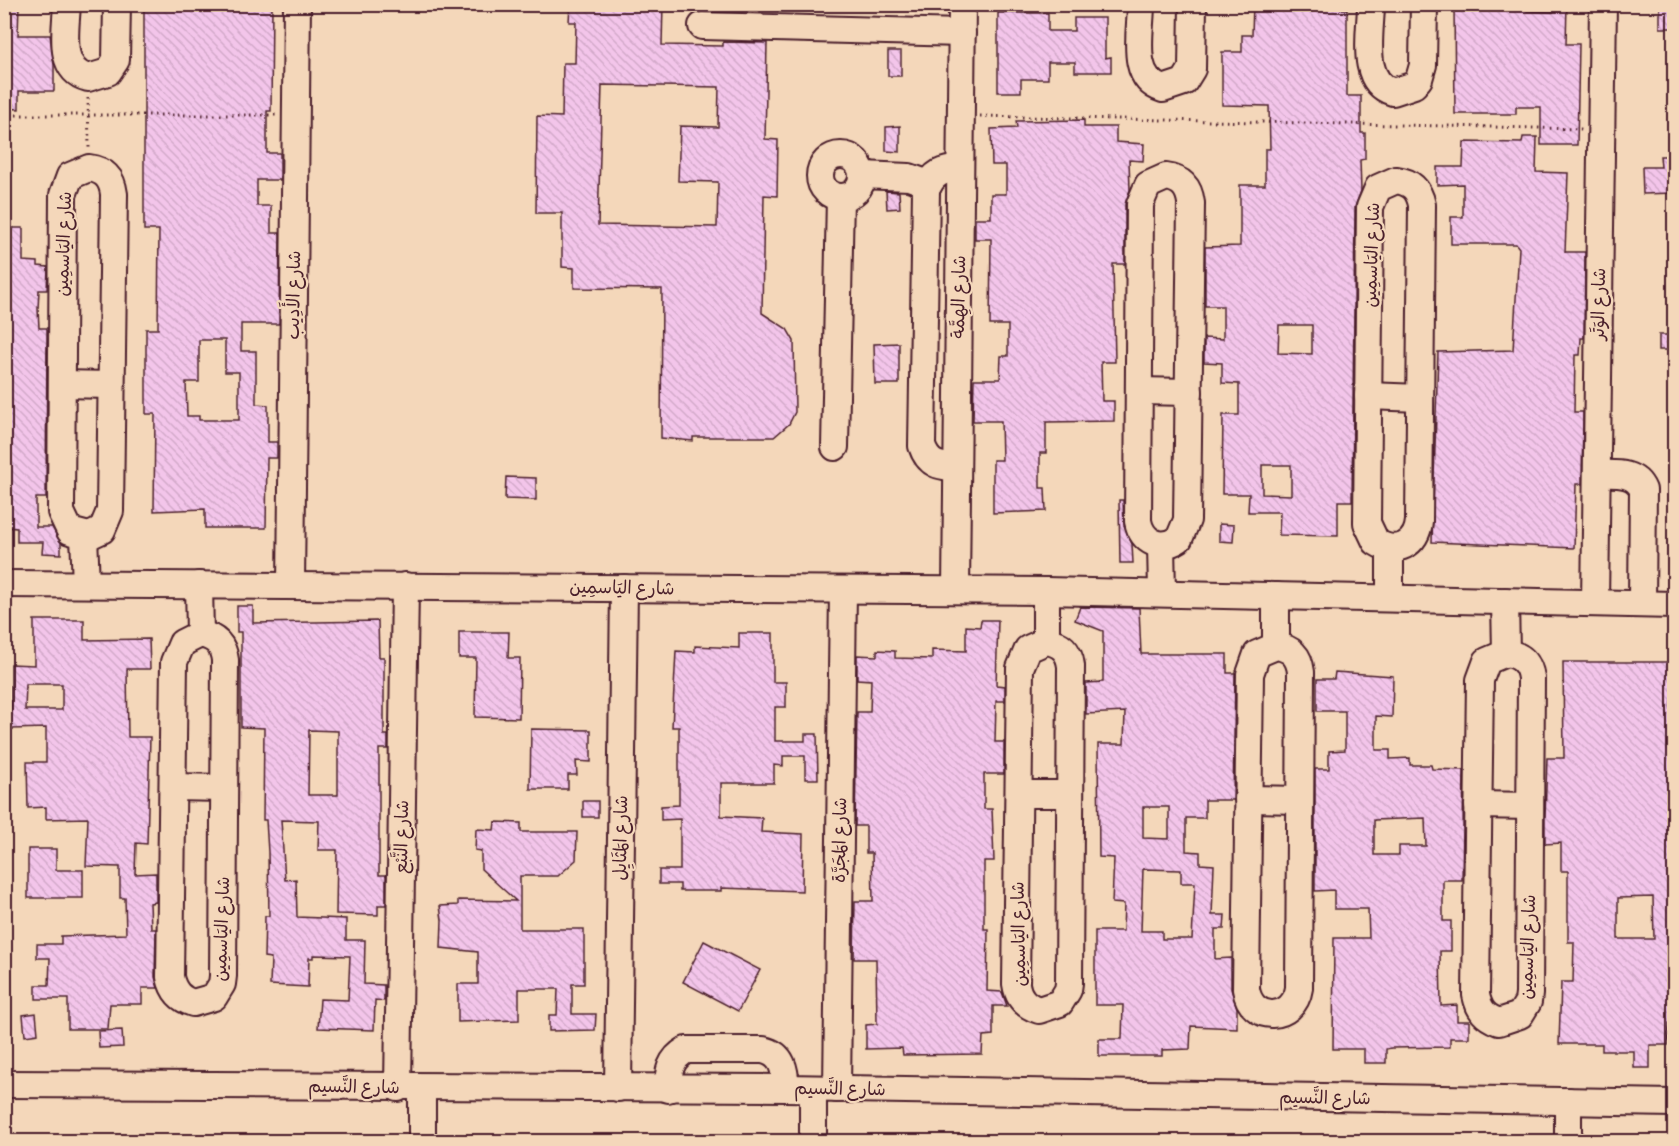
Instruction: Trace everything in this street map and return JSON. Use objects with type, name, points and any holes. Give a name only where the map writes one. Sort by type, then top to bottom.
[{"type":"street","points":[[67,4],[67,61],[75,72],[88,78],[95,78],[108,72],[116,60],[117,4]]},
{"type":"street","name":"شارع الأَدِيب","points":[[291,585],[297,4]]},
{"type":"street","name":"شارع الهِمَّة","points":[[956,590],[962,4]]},
{"type":"street","points":[[1141,4],[1142,70],[1150,82],[1163,89],[1178,86],[1184,82],[1192,69],[1193,4]]},
{"type":"street","points":[[1371,4],[1371,73],[1380,86],[1393,92],[1401,92],[1414,85],[1422,72],[1424,4]]},
{"type":"street","name":"شارع الوَتَر","points":[[1595,603],[1603,4]]},
{"type":"street","points":[[702,26],[962,33]]},
{"type":"street","points":[[838,154],[852,157],[861,168],[862,175],[862,182],[854,194],[840,197],[827,192],[820,180],[820,173],[826,160],[838,154]]},
{"type":"street","name":"شارع اليَاسمِين","points":[[89,168],[104,173],[109,178],[114,194],[109,518],[102,530],[84,536],[70,531],[61,512],[63,195],[70,176],[89,168]]},
{"type":"street","points":[[957,466],[935,464],[929,459],[922,446],[925,197],[929,184],[942,170],[960,169]]},
{"type":"street","points":[[862,175],[909,177],[929,184]]},
{"type":"street","points":[[1166,177],[1174,178],[1187,188],[1191,203],[1189,392],[1186,527],[1179,539],[1161,545],[1147,539],[1138,521],[1140,204],[1148,185],[1166,177]]},
{"type":"street","name":"شارع اليَاسمِين","points":[[1396,180],[1411,184],[1420,197],[1422,205],[1420,398],[1418,529],[1415,536],[1404,546],[1390,549],[1376,542],[1366,523],[1370,207],[1378,188],[1396,180]]},
{"type":"street","points":[[835,447],[840,197]]},
{"type":"street","points":[[62,384],[111,385]]},
{"type":"street","points":[[1139,391],[1189,392]]},
{"type":"street","points":[[1368,396],[1420,398]]},
{"type":"street","points":[[1597,474],[1629,476],[1637,481],[1643,490],[1642,603]]},
{"type":"street","points":[[84,536],[86,584]]},
{"type":"street","points":[[1161,545],[1162,592]]},
{"type":"street","points":[[1390,549],[1390,597]]},
{"type":"street","name":"شارع اليَاسمِين","points":[[4,584],[1162,592],[1674,605]]},
{"type":"street","points":[[199,585],[200,634]]},
{"type":"street","name":"شارع النَّبْع","points":[[405,586],[410,1088],[422,1142]]},
{"type":"street","name":"شارع المَثَايِل","points":[[618,1089],[624,588]]},
{"type":"street","name":"شارع المَجَرَّة","points":[[825,1089],[843,590]]},
{"type":"street","points":[[1046,591],[1046,641]]},
{"type":"street","points":[[1276,596],[1276,646]]},
{"type":"street","points":[[1505,601],[1506,652]]},
{"type":"street","name":"شارع اليَاسمِين","points":[[200,634],[215,639],[224,652],[222,984],[214,997],[201,1003],[194,1003],[180,997],[172,985],[171,977],[174,662],[182,643],[200,634]]},
{"type":"street","name":"شارع اليَاسمِين","points":[[1046,641],[1061,646],[1070,658],[1071,794],[1068,990],[1060,1003],[1040,1010],[1026,1004],[1016,984],[1020,668],[1028,649],[1046,641]]},
{"type":"street","points":[[1276,646],[1291,651],[1300,664],[1298,995],[1290,1008],[1277,1015],[1269,1015],[1255,1009],[1247,996],[1246,989],[1250,674],[1257,654],[1276,646]]},
{"type":"street","name":"شارع اليَاسمِين","points":[[1506,652],[1521,657],[1530,670],[1528,1002],[1520,1015],[1514,1019],[1499,1022],[1485,1016],[1480,1010],[1476,995],[1480,680],[1488,661],[1506,652]]},
{"type":"street","points":[[173,787],[224,788]]},
{"type":"street","points":[[1019,794],[1071,794]]},
{"type":"street","points":[[1248,799],[1300,800]]},
{"type":"street","points":[[1479,805],[1530,806]]},
{"type":"street","points":[[668,1089],[670,1067],[679,1054],[686,1050],[763,1050],[774,1053],[782,1062],[786,1088]]},
{"type":"street","name":"شارع النَّسيم","points":[[4,1084],[410,1088],[786,1088],[1674,1103]]},
{"type":"street","points":[[813,1142],[825,1089]]},
{"type":"street","points":[[823,1142],[825,1089]]},
{"type":"street","points":[[1568,1101],[1568,1142]]},
{"type":"path","points":[[88,78],[89,168]]},
{"type":"path","points":[[4,115],[88,117],[296,115]]},
{"type":"path","points":[[961,116],[1601,129]]},
{"type":"building","points":[[4,4],[19,4],[18,35],[50,35],[54,65],[54,91],[19,91],[19,109],[4,108]]},
{"type":"building","points":[[144,4],[272,4],[271,111],[267,111],[267,153],[280,153],[280,180],[257,180],[257,206],[271,206],[271,233],[280,233],[279,324],[241,324],[241,351],[256,351],[256,404],[268,405],[268,442],[277,442],[277,458],[267,458],[266,528],[205,528],[205,509],[154,511],[155,414],[146,414],[146,329],[158,329],[159,230],[144,230]],"holes":[[[199,340],[225,340],[225,372],[239,372],[239,420],[199,420],[199,416],[187,416],[186,382],[199,382]]]},
{"type":"building","points":[[570,4],[663,4],[662,45],[723,46],[723,42],[767,43],[765,139],[778,140],[777,196],[764,195],[762,313],[787,329],[794,341],[795,412],[789,424],[774,437],[693,437],[693,441],[661,438],[662,289],[574,288],[574,268],[562,267],[562,213],[536,213],[537,116],[562,117],[563,63],[575,63],[576,22],[569,22]],"holes":[[[602,85],[719,87],[718,127],[680,126],[678,181],[718,182],[717,227],[598,225]]]},
{"type":"building","points":[[1253,4],[1341,4],[1341,9],[1347,9],[1347,96],[1361,96],[1361,133],[1365,133],[1365,159],[1360,160],[1361,191],[1355,207],[1352,501],[1338,501],[1338,536],[1279,535],[1280,512],[1248,512],[1249,494],[1222,494],[1223,415],[1239,415],[1239,384],[1222,383],[1222,363],[1204,362],[1204,338],[1223,339],[1223,306],[1205,306],[1205,247],[1240,246],[1240,185],[1265,185],[1265,149],[1270,149],[1269,106],[1222,105],[1222,52],[1242,52],[1242,35],[1252,35]],"holes":[[[1279,325],[1312,325],[1312,354],[1278,353]],[[1262,465],[1291,465],[1291,495],[1262,494]]]},
{"type":"building","points":[[1454,4],[1527,4],[1527,11],[1553,12],[1553,4],[1567,4],[1566,44],[1579,44],[1577,145],[1541,145],[1541,107],[1516,107],[1516,114],[1455,114]]},
{"type":"building","points":[[1660,4],[1674,4],[1674,28],[1660,28]]},
{"type":"building","points":[[998,13],[1048,13],[1048,31],[1074,31],[1074,18],[1105,18],[1105,58],[1111,57],[1111,72],[1075,72],[1075,62],[1048,62],[1048,79],[1021,79],[1021,92],[998,92]]},
{"type":"building","points":[[888,51],[901,51],[901,76],[888,76]]},
{"type":"building","points":[[1084,120],[1084,127],[1116,127],[1116,142],[1144,144],[1143,161],[1129,160],[1130,190],[1125,204],[1125,264],[1113,264],[1115,362],[1101,362],[1102,401],[1114,401],[1114,421],[1046,422],[1046,453],[1040,453],[1040,488],[1045,488],[1046,511],[993,513],[993,460],[1002,460],[1001,421],[973,421],[974,379],[1000,379],[1001,356],[1008,356],[1008,325],[990,325],[991,239],[975,239],[975,218],[991,218],[991,194],[1006,194],[1006,165],[992,165],[991,129],[1017,128],[1016,121]]},
{"type":"building","points":[[900,126],[900,152],[886,151],[886,127]]},
{"type":"building","points":[[1523,137],[1537,137],[1536,172],[1568,173],[1565,252],[1585,252],[1584,338],[1581,338],[1580,355],[1575,355],[1574,412],[1583,412],[1582,484],[1576,484],[1574,548],[1432,542],[1438,352],[1513,350],[1519,248],[1516,244],[1451,244],[1451,217],[1463,217],[1463,184],[1437,185],[1437,167],[1463,167],[1464,142],[1522,143]]},
{"type":"building","points":[[1660,156],[1674,156],[1673,193],[1643,194],[1642,167],[1661,167]]},
{"type":"building","points":[[886,191],[899,192],[900,208],[887,209]]},
{"type":"building","points":[[4,228],[23,228],[23,261],[38,262],[38,266],[48,267],[47,290],[39,290],[38,309],[39,328],[47,328],[46,498],[36,498],[36,527],[52,527],[61,543],[61,554],[42,553],[43,542],[17,542],[17,528],[4,527]]},
{"type":"building","points":[[1659,335],[1674,335],[1674,350],[1659,350]]},
{"type":"building","points":[[899,343],[899,384],[875,384],[874,344]]},
{"type":"building","points":[[506,477],[536,478],[536,500],[505,499]]},
{"type":"building","points":[[1119,500],[1123,500],[1124,525],[1132,544],[1133,563],[1120,563]]},
{"type":"building","points":[[1219,524],[1234,525],[1233,542],[1219,541]]},
{"type":"building","points":[[237,606],[253,606],[253,623],[378,621],[379,657],[384,657],[384,735],[388,735],[388,749],[379,749],[379,875],[386,875],[386,905],[378,905],[378,915],[336,914],[337,850],[318,850],[319,821],[281,820],[285,880],[296,879],[297,917],[346,919],[346,940],[365,940],[364,984],[384,985],[384,1001],[375,1000],[374,1030],[318,1028],[320,999],[348,1000],[350,956],[313,955],[313,958],[309,958],[308,987],[270,985],[271,958],[264,957],[265,916],[269,916],[266,820],[263,820],[264,728],[241,727],[241,632],[237,632]],"holes":[[[309,730],[338,731],[338,795],[308,795]]]},
{"type":"building","points":[[1080,607],[1139,608],[1141,654],[1227,654],[1227,673],[1235,673],[1233,800],[1205,800],[1205,818],[1186,818],[1186,851],[1200,852],[1200,864],[1214,865],[1212,915],[1225,915],[1224,929],[1215,929],[1215,959],[1231,958],[1231,989],[1237,1008],[1237,1028],[1191,1026],[1190,1049],[1162,1050],[1162,1056],[1099,1056],[1099,1039],[1122,1039],[1123,1005],[1095,1005],[1095,931],[1123,931],[1124,904],[1112,903],[1114,858],[1099,857],[1098,744],[1124,744],[1125,712],[1086,714],[1086,683],[1103,682],[1103,631],[1075,620]],"holes":[[[1143,807],[1169,807],[1169,839],[1143,838]],[[1143,869],[1181,870],[1181,883],[1195,883],[1192,939],[1162,939],[1162,931],[1141,931]]]},
{"type":"building","points":[[34,620],[84,620],[84,640],[149,639],[150,669],[127,669],[128,737],[150,737],[147,844],[136,843],[135,874],[156,873],[156,902],[150,903],[151,929],[156,929],[155,977],[158,988],[142,988],[142,1004],[110,1004],[108,1029],[68,1029],[68,999],[36,999],[36,985],[49,985],[50,958],[37,958],[37,944],[61,944],[61,936],[126,934],[125,898],[120,898],[120,867],[86,866],[88,818],[46,819],[46,807],[28,808],[27,762],[46,762],[46,728],[11,729],[11,664],[34,665]],"holes":[[[26,684],[62,684],[62,710],[25,710]]]},
{"type":"building","points":[[981,620],[998,620],[996,685],[1005,686],[1005,701],[996,701],[995,742],[1004,742],[1004,774],[984,774],[984,809],[992,809],[994,861],[984,861],[984,929],[988,929],[987,991],[1002,992],[1007,1006],[993,1006],[993,1035],[983,1036],[982,1054],[903,1055],[902,1048],[866,1049],[866,1025],[877,1024],[876,959],[854,959],[855,901],[873,901],[872,853],[866,853],[866,826],[855,826],[857,712],[870,712],[871,680],[857,679],[857,655],[877,656],[877,650],[895,651],[895,658],[932,659],[932,650],[966,651],[966,626],[980,627]]},
{"type":"building","points":[[459,632],[509,632],[508,658],[520,658],[519,718],[475,717],[476,658],[459,658]]},
{"type":"building","points":[[739,633],[773,633],[773,682],[786,682],[786,707],[775,707],[775,741],[805,741],[805,734],[817,734],[818,779],[805,779],[805,756],[783,756],[783,766],[774,765],[774,783],[721,783],[721,816],[762,818],[761,832],[803,834],[802,891],[721,888],[721,891],[680,891],[680,884],[659,884],[659,870],[680,870],[680,819],[661,820],[661,806],[679,805],[679,727],[672,727],[676,651],[695,652],[695,646],[739,648]]},
{"type":"building","points":[[1563,662],[1673,662],[1671,761],[1674,761],[1674,1023],[1669,1023],[1668,1045],[1650,1045],[1650,1068],[1634,1068],[1634,1051],[1602,1051],[1602,1044],[1559,1044],[1561,982],[1573,982],[1574,942],[1568,942],[1568,871],[1561,871],[1561,843],[1545,844],[1545,818],[1547,758],[1564,758]],"holes":[[[1653,897],[1654,939],[1618,939],[1618,898]]]},
{"type":"building","points":[[1335,672],[1393,676],[1392,717],[1376,716],[1376,750],[1390,750],[1390,759],[1410,758],[1410,765],[1431,765],[1432,769],[1464,770],[1462,880],[1443,880],[1443,921],[1451,921],[1451,951],[1440,951],[1441,1006],[1457,1005],[1457,1021],[1469,1021],[1469,1038],[1450,1038],[1450,1047],[1386,1049],[1386,1063],[1364,1063],[1364,1049],[1333,1049],[1334,938],[1369,938],[1368,909],[1334,909],[1334,890],[1315,891],[1315,769],[1329,769],[1329,751],[1345,750],[1345,711],[1317,711],[1317,679],[1334,679]],"holes":[[[1425,818],[1426,846],[1399,846],[1399,855],[1374,855],[1374,820]]]},
{"type":"building","points":[[531,729],[591,730],[591,762],[576,761],[577,775],[568,775],[568,789],[530,789]]},
{"type":"building","points":[[583,801],[598,801],[598,817],[583,817]]},
{"type":"building","points":[[495,822],[521,823],[521,832],[577,832],[576,860],[558,876],[520,876],[520,929],[584,929],[584,984],[572,984],[572,1014],[596,1014],[595,1030],[549,1031],[549,1015],[557,1015],[558,989],[519,989],[519,1020],[458,1022],[458,984],[478,984],[478,952],[441,948],[440,906],[458,905],[458,900],[516,901],[481,869],[481,851],[475,850],[476,829],[494,830]]},
{"type":"building","points":[[28,849],[56,849],[56,870],[83,870],[83,898],[28,898]]},
{"type":"building","points":[[704,941],[760,970],[738,1011],[683,982]]},
{"type":"building","points":[[36,1013],[38,1034],[25,1036],[23,1015]]},
{"type":"building","points":[[122,1030],[123,1047],[99,1048],[98,1031]]}]
